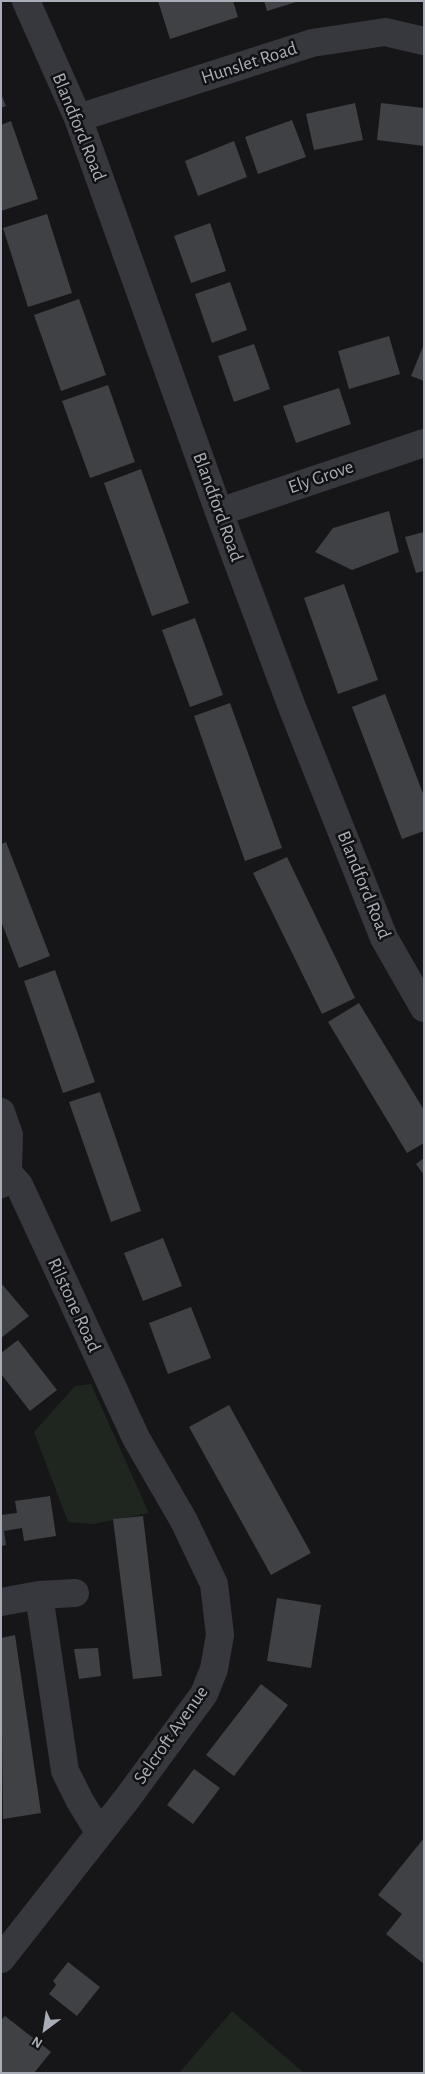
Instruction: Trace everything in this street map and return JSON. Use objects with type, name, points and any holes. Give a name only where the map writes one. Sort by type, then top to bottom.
[{"type":"street","name":"Blandford Road","points":[[26,1],[78,118],[219,512],[292,707],[384,938],[424,1008]]},
{"type":"street","name":"Hunslet Road","points":[[78,118],[312,43],[385,32],[424,41]]},
{"type":"street","name":"Ely Grove","points":[[219,512],[424,443]]},
{"type":"street","name":"Rilstone Road","points":[[1,1112],[9,1135],[5,1179],[19,1185],[136,1438]]},
{"type":"street","name":"Selcroft Avenue","points":[[1,1959],[131,1792],[204,1694],[214,1669],[220,1634],[214,1584],[184,1521],[136,1438]]},
{"type":"street","points":[[1,1602],[38,1595],[75,1593]]},
{"type":"street","points":[[38,1595],[65,1771],[80,1801],[99,1832]]},
{"type":"shaded area","points":[[91,1384],[149,1513],[93,1524],[68,1522],[34,1432],[75,1386]]},
{"type":"shaded area","points":[[232,2011],[304,2073],[179,2073]]},
{"type":"building","points":[[158,1],[233,1],[238,17],[170,39]]},
{"type":"building","points":[[264,1],[296,1],[296,2],[267,11]]},
{"type":"building","points":[[1,94],[6,106],[1,108]]},
{"type":"building","points":[[355,103],[363,140],[314,150],[306,114]]},
{"type":"building","points":[[381,103],[424,108],[424,146],[377,140]]},
{"type":"building","points":[[292,120],[306,157],[258,174],[245,137]]},
{"type":"building","points":[[11,121],[38,199],[1,211],[1,125]]},
{"type":"building","points":[[234,141],[247,177],[198,196],[185,161]]},
{"type":"building","points":[[47,214],[72,293],[28,307],[3,228]]},
{"type":"building","points":[[210,223],[226,271],[191,283],[174,236]]},
{"type":"building","points":[[230,282],[247,330],[212,343],[195,294]]},
{"type":"building","points":[[79,299],[106,375],[61,391],[34,315]]},
{"type":"building","points":[[389,336],[400,374],[349,389],[338,351]]},
{"type":"building","points":[[254,344],[270,389],[234,402],[218,356]]},
{"type":"building","points":[[424,344],[424,381],[411,376]]},
{"type":"building","points":[[108,385],[135,462],[90,478],[62,401]]},
{"type":"building","points":[[339,388],[351,424],[296,443],[283,406]]},
{"type":"building","points":[[141,469],[189,603],[152,616],[104,483]]},
{"type":"building","points":[[389,511],[399,552],[352,570],[315,552],[333,528]]},
{"type":"building","points":[[424,532],[424,571],[416,573],[405,537]]},
{"type":"building","points":[[344,584],[378,680],[338,694],[304,598]]},
{"type":"building","points":[[195,618],[223,695],[190,707],[162,630]]},
{"type":"building","points":[[385,694],[424,796],[424,831],[402,839],[352,707]]},
{"type":"building","points":[[230,703],[282,848],[245,861],[194,716]]},
{"type":"building","points":[[6,842],[50,956],[19,968],[1,921],[1,844]]},
{"type":"building","points":[[287,857],[355,998],[322,1014],[253,873]]},
{"type":"building","points":[[55,970],[95,1082],[63,1093],[24,981]]},
{"type":"building","points":[[359,1003],[424,1110],[424,1143],[407,1153],[328,1022]]},
{"type":"building","points":[[100,1092],[141,1211],[111,1222],[69,1102]]},
{"type":"building","points":[[424,1158],[424,1175],[416,1164]]},
{"type":"building","points":[[163,1238],[182,1286],[143,1301],[124,1253]]},
{"type":"building","points":[[1,1283],[29,1316],[1,1338]]},
{"type":"building","points":[[191,1307],[211,1358],[168,1374],[149,1323]]},
{"type":"building","points":[[18,1340],[57,1390],[30,1411],[1,1374],[1,1353]]},
{"type":"building","points":[[229,1405],[311,1553],[271,1575],[189,1427]]},
{"type":"building","points":[[50,1496],[56,1536],[24,1541],[22,1528],[4,1531],[6,1545],[1,1546],[1,1515],[17,1513],[15,1501]]},
{"type":"building","points":[[143,1516],[162,1676],[133,1679],[113,1519]]},
{"type":"building","points":[[277,1598],[321,1605],[311,1668],[267,1661]]},
{"type":"building","points":[[15,1635],[41,1813],[3,1819],[1,1638]]},
{"type":"building","points":[[98,1648],[101,1676],[79,1679],[74,1649]]},
{"type":"building","points":[[261,1684],[288,1705],[234,1776],[206,1755]]},
{"type":"building","points":[[194,1769],[220,1788],[193,1824],[167,1805]]},
{"type":"building","points":[[424,1838],[424,1964],[386,1934],[402,1914],[378,1895]]},
{"type":"building","points":[[68,1962],[100,1987],[77,2016],[49,1994],[56,1985],[53,1981]]},
{"type":"building","points":[[5,2016],[51,2052],[34,2073],[1,2073],[1,2020]]}]
